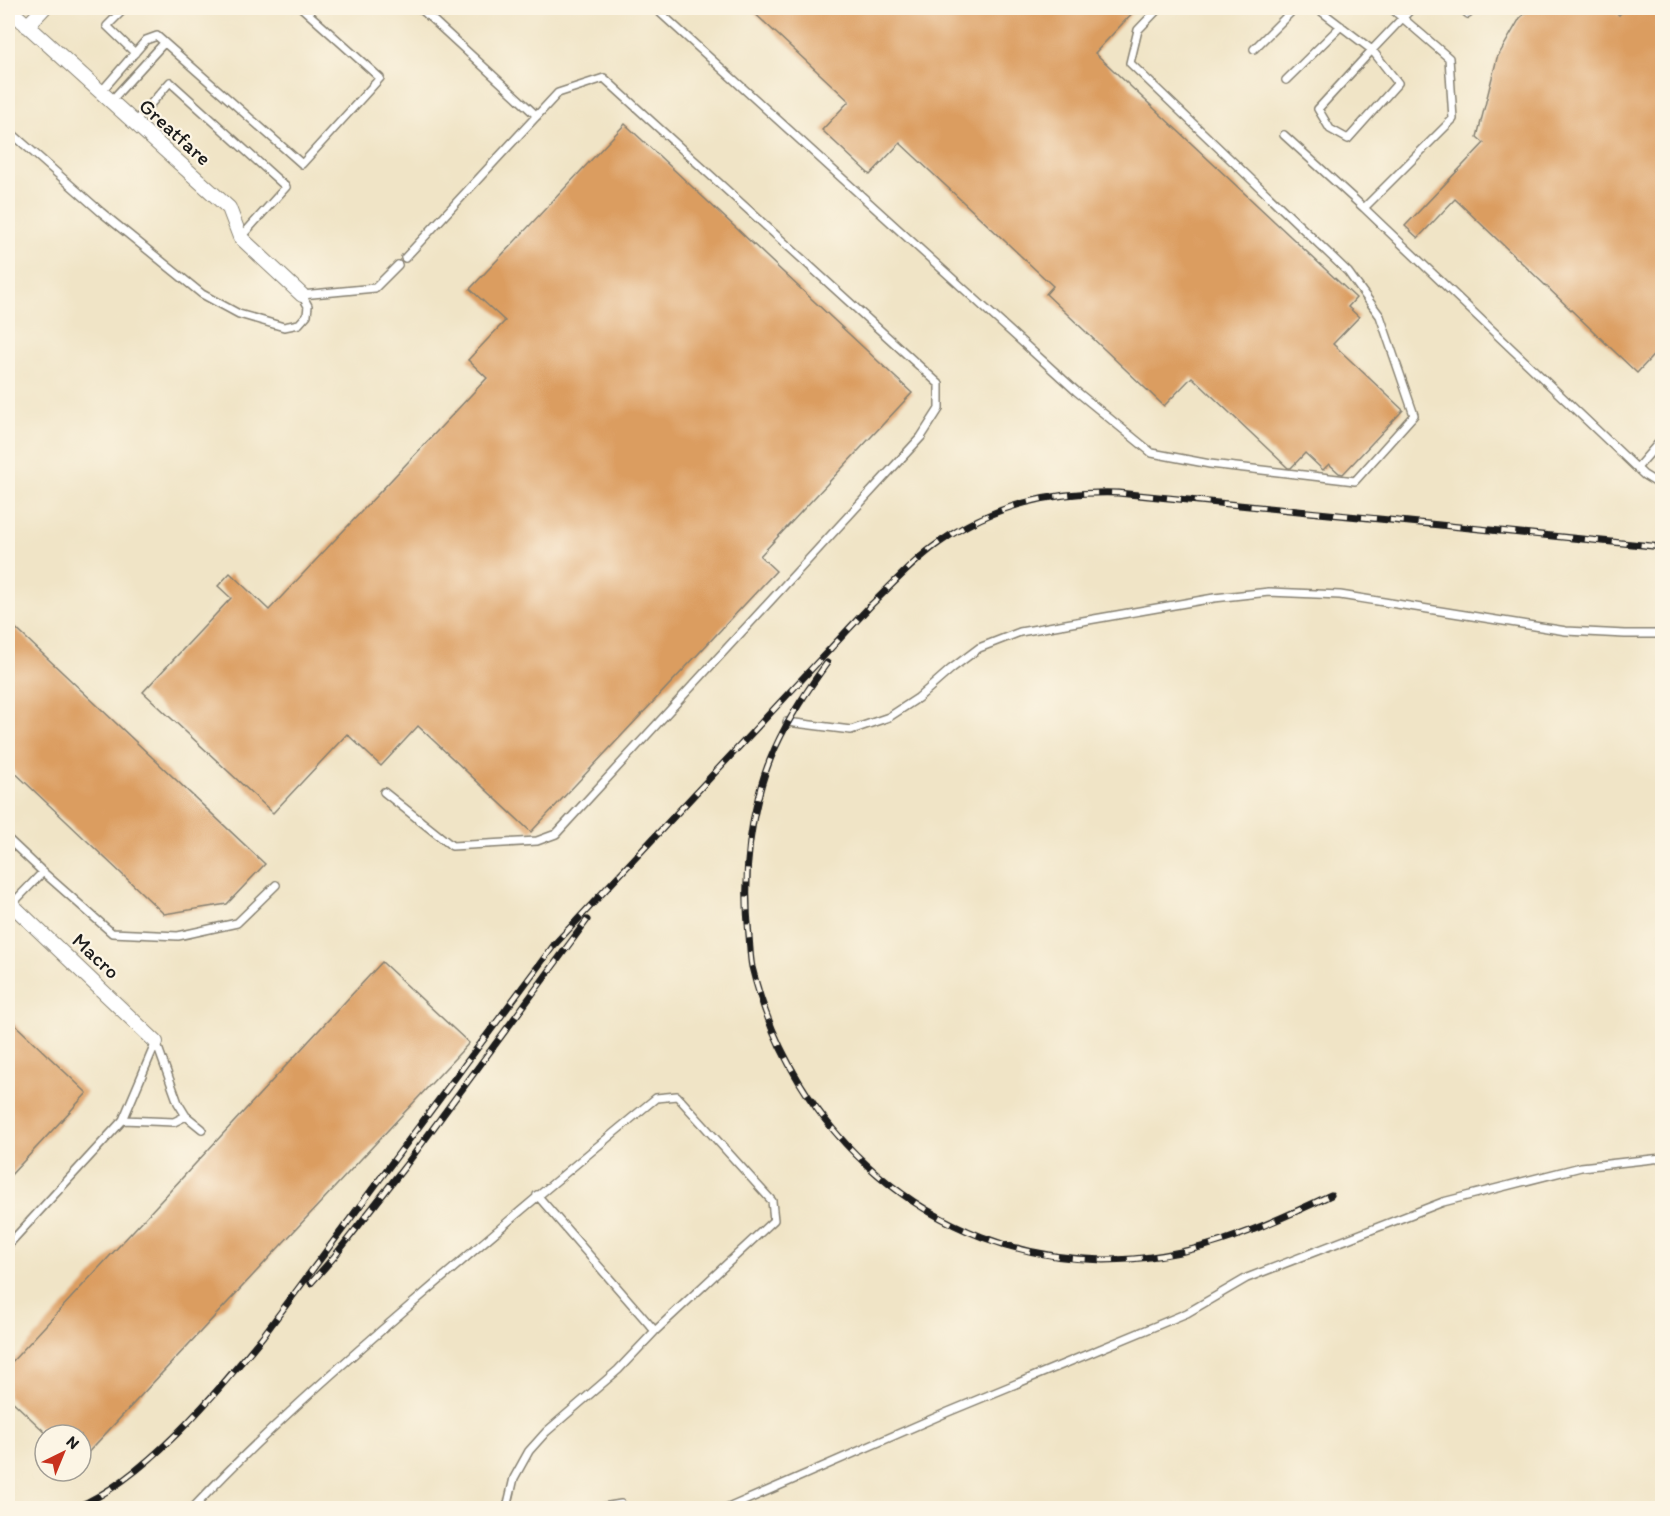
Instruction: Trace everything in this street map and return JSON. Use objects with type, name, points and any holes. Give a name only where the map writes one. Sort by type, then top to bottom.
[{"type":"street","name":"Greatfare","points":[[8,8],[229,208],[240,237],[302,296]]},
{"type":"street","points":[[27,26],[44,8]]},
{"type":"street","name":"Macro","points":[[9,903],[156,1042]]},
{"type":"lane","points":[[125,8],[107,26],[135,53]]},
{"type":"lane","points":[[105,97],[146,40],[157,36],[302,164],[380,78],[302,8]]},
{"type":"lane","points":[[420,8],[537,116]]},
{"type":"lane","points":[[655,8],[1076,391],[1152,453],[1210,464],[1355,481],[1414,415],[1380,316],[1348,272],[1130,63],[1138,30],[1159,8]]},
{"type":"lane","points":[[1254,49],[1295,8]]},
{"type":"lane","points":[[1317,8],[1372,50],[1398,83],[1348,139],[1330,129],[1318,109],[1372,50],[1402,17],[1412,8]]},
{"type":"lane","points":[[1364,208],[1453,119],[1449,58],[1391,8]]},
{"type":"lane","points":[[1461,8],[1468,14],[1474,8]]},
{"type":"lane","points":[[1286,80],[1341,26]]},
{"type":"lane","points":[[105,97],[164,43]]},
{"type":"lane","points":[[384,792],[452,846],[537,841],[556,834],[921,437],[939,410],[939,384],[604,78],[558,93],[405,258]]},
{"type":"lane","points":[[134,123],[170,82],[286,187],[240,237]]},
{"type":"lane","points":[[8,130],[101,212],[202,294],[239,314],[284,327],[299,324],[307,315],[308,306],[302,296],[375,288],[398,266]]},
{"type":"lane","points":[[1284,135],[1364,208],[1644,476],[1662,486]]},
{"type":"lane","points":[[1637,468],[1662,439]]},
{"type":"lane","points":[[787,722],[851,730],[889,717],[918,698],[979,648],[1020,632],[1214,598],[1269,592],[1340,595],[1566,631],[1662,634]]},
{"type":"lane","points":[[8,839],[112,933],[178,936],[237,923],[276,885]]},
{"type":"lane","points":[[9,903],[43,872]]},
{"type":"lane","points":[[156,1042],[178,1103],[186,1116],[202,1129]]},
{"type":"lane","points":[[8,1245],[123,1120],[156,1042]]},
{"type":"lane","points":[[193,1509],[226,1473],[311,1392],[537,1195],[656,1098],[677,1096],[772,1201],[774,1220],[655,1331],[618,1370],[546,1432],[528,1451],[514,1478],[507,1509]]},
{"type":"lane","points":[[123,1120],[174,1122],[186,1116]]},
{"type":"lane","points":[[728,1509],[948,1412],[1187,1313],[1247,1278],[1443,1202],[1581,1167],[1662,1158]]},
{"type":"lane","points":[[537,1195],[655,1331]]},
{"type":"lane","points":[[597,1509],[621,1504],[621,1509]]},
{"type":"building","points":[[749,8],[1137,8],[1095,53],[1356,298],[1348,307],[1359,317],[1333,344],[1403,410],[1343,474],[1329,464],[1323,470],[1305,453],[1291,468],[1288,468],[1192,377],[1164,406],[1046,294],[1053,286],[900,143],[870,175],[822,130],[849,101]]},
{"type":"building","points":[[1530,8],[1610,8],[1619,15],[1626,8],[1662,8],[1662,346],[1637,373],[1455,199],[1418,238],[1405,226],[1484,143],[1477,137],[1497,58],[1520,18]]},
{"type":"building","points":[[625,124],[912,393],[760,556],[776,571],[531,832],[418,726],[381,766],[347,734],[273,813],[143,692],[231,598],[218,586],[230,573],[269,610],[487,378],[468,360],[505,321],[470,289]]},
{"type":"building","points":[[8,621],[265,864],[227,904],[164,914],[8,766]]},
{"type":"building","points":[[382,962],[469,1043],[93,1447],[93,1423],[35,1423],[8,1397],[8,1366]]},
{"type":"building","points":[[8,1018],[87,1093],[8,1178]]},
{"type":"railway","points":[[75,1508],[101,1495],[127,1477],[153,1456],[201,1409],[263,1336],[554,945],[872,604],[922,556],[960,529],[981,518],[1024,503],[1070,495],[1118,493],[1662,547]]},
{"type":"railway","points":[[827,663],[787,725],[764,776],[752,829],[747,900],[752,967],[772,1027],[800,1083],[835,1132],[878,1175],[927,1210],[982,1237],[1041,1254],[1104,1260],[1165,1255],[1222,1241],[1331,1195]]},
{"type":"railway","points":[[311,1283],[406,1165],[587,920]]}]
